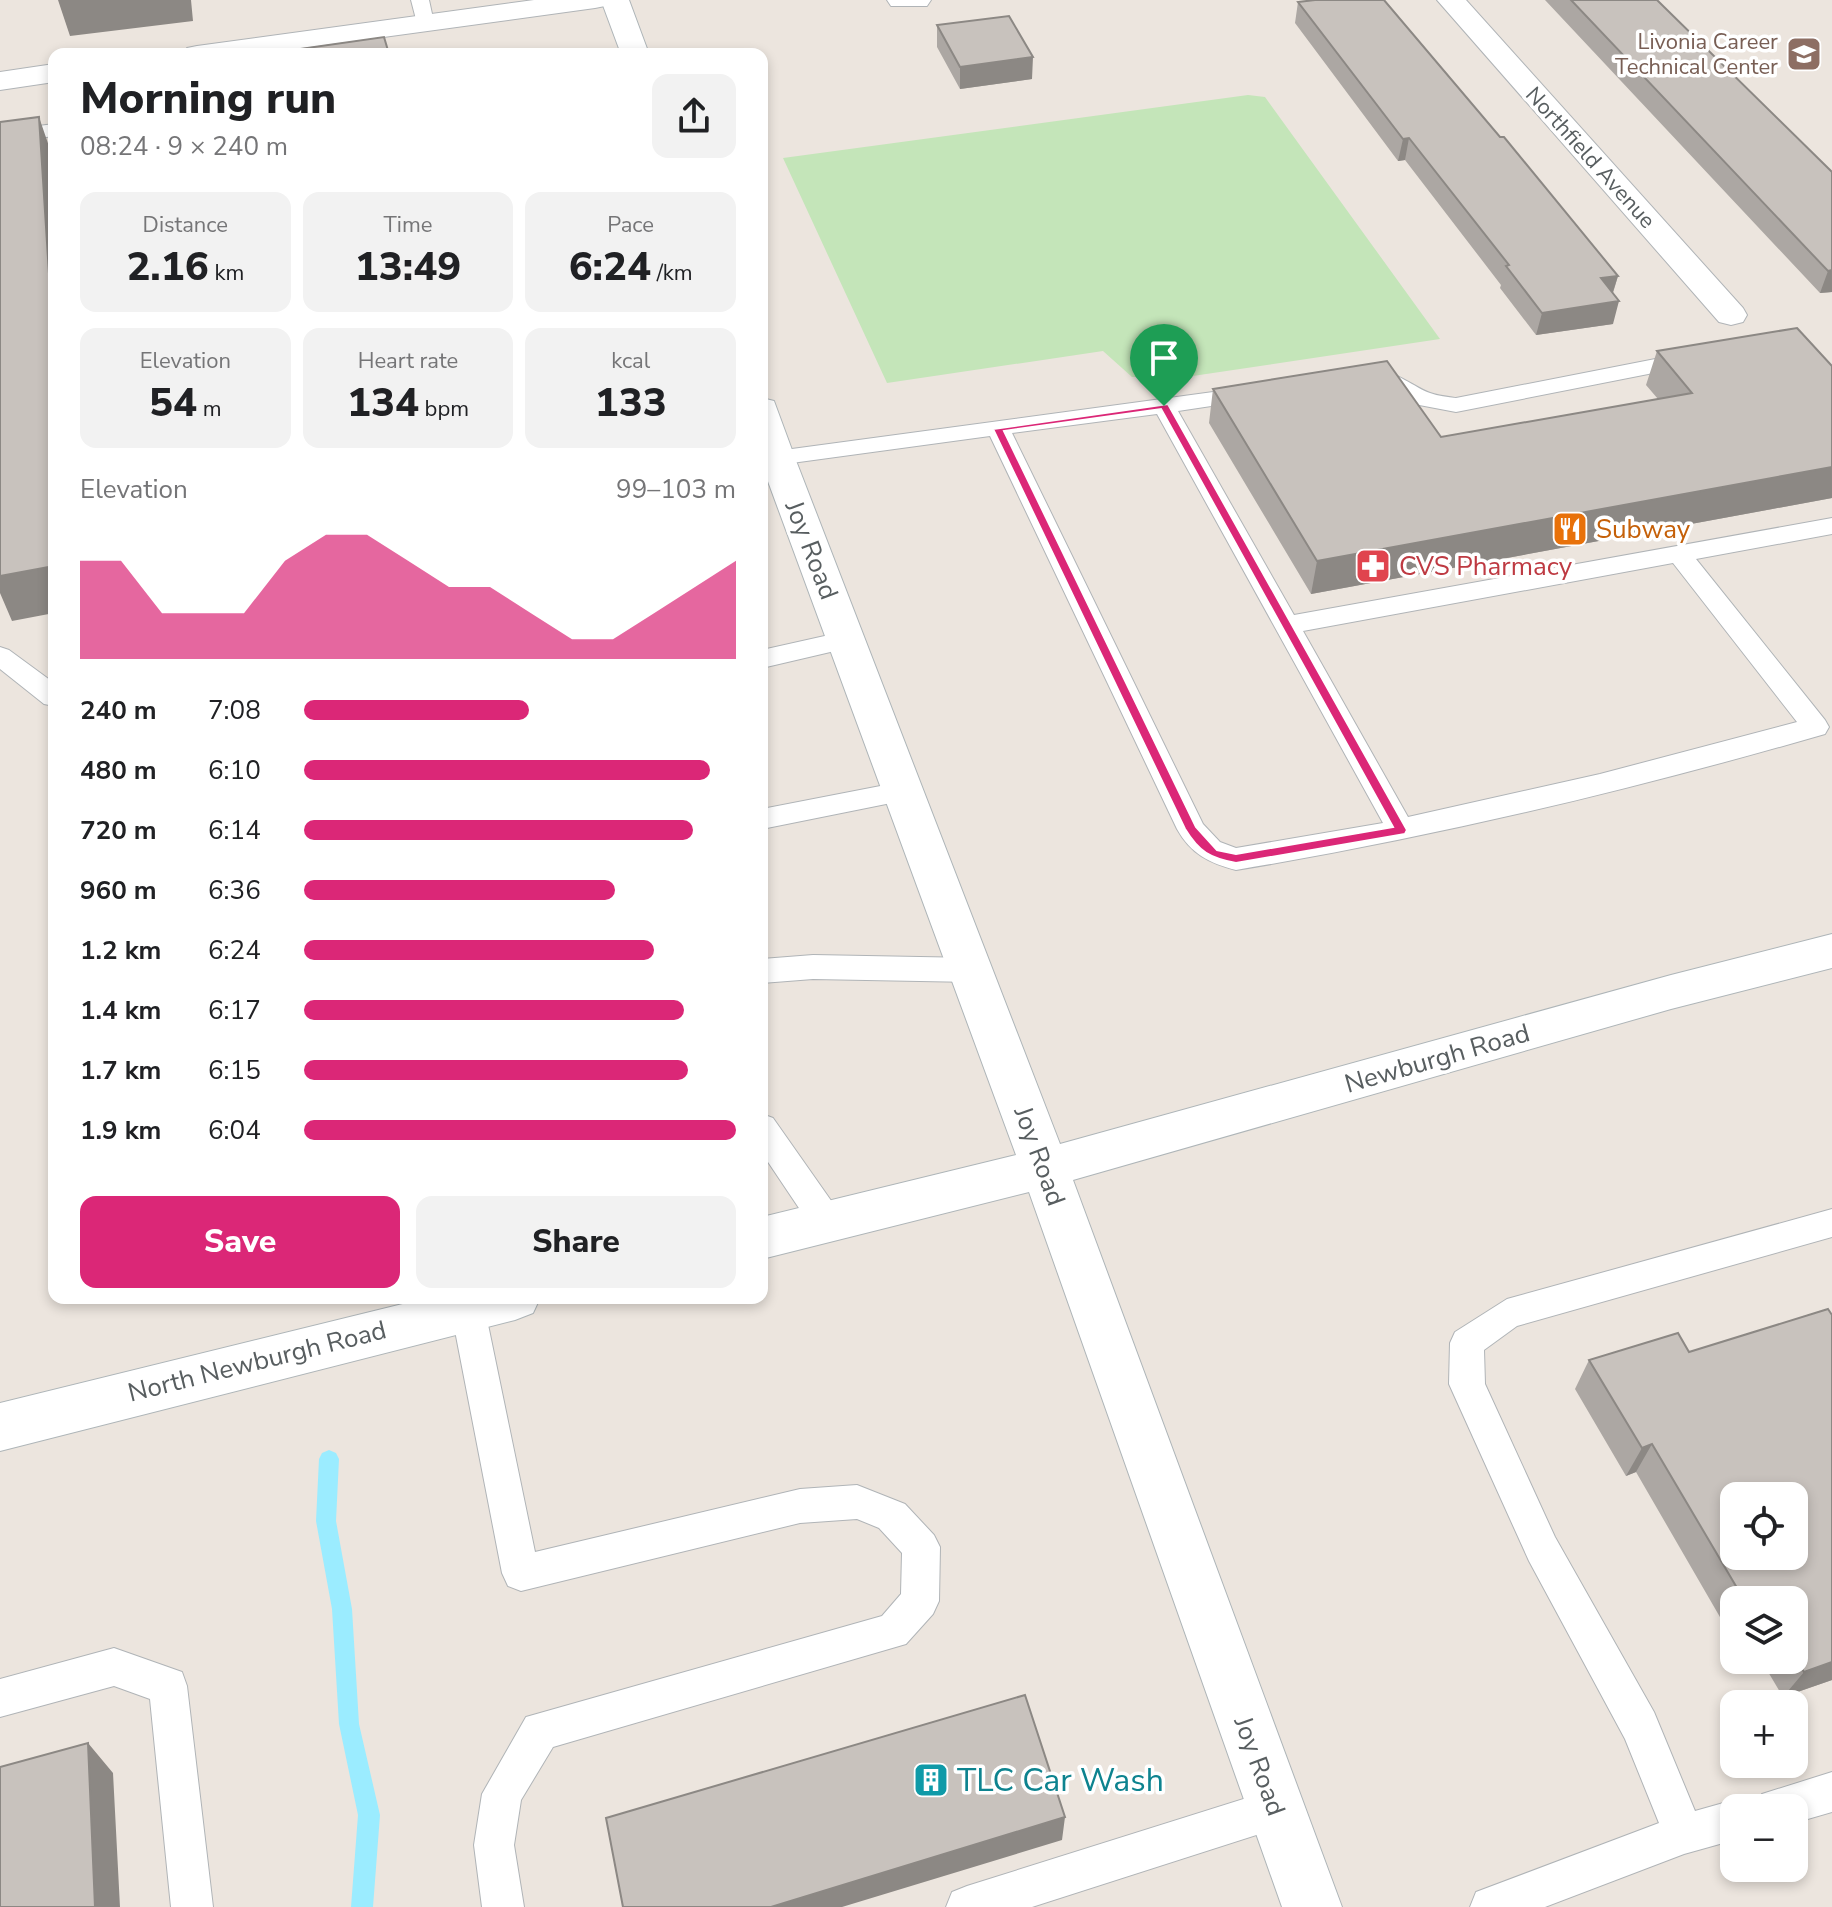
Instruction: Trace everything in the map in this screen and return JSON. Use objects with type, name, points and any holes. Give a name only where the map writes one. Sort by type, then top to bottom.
[{"type":"street","points":[[229,48],[423,12],[595,0]]},
{"type":"street","points":[[615,0],[633,48]]},
{"type":"street","points":[[901,0],[917,0]]},
{"type":"street","name":"Northfield Avenue","points":[[1451,0],[1731,315]]},
{"type":"street","points":[[0,81],[48,74]]},
{"type":"street","name":"Joy Road","points":[[768,428],[901,792],[973,970],[1312,1907]]},
{"type":"street","name":"Newburgh Road","points":[[1044,1168],[1671,992],[1832,951]]},
{"type":"street","points":[[768,1237],[1044,1168]]},
{"type":"street","name":"North Newburgh Road","points":[[0,1427],[492,1304]]},
{"type":"lane","points":[[0,137],[48,131]]},
{"type":"lane","points":[[1342,381],[1393,380],[1422,399],[1456,405],[1716,355]]},
{"type":"lane","points":[[777,458],[1268,391]]},
{"type":"lane","points":[[1164,406],[1401,830]]},
{"type":"lane","points":[[998,429],[1108,660],[1202,845],[1214,854],[1236,859],[1401,830],[1826,734],[1679,554]]},
{"type":"lane","points":[[1287,625],[1832,526]]},
{"type":"lane","points":[[768,658],[847,640]]},
{"type":"lane","points":[[0,656],[48,692]]},
{"type":"lane","points":[[768,818],[901,792]]},
{"type":"lane","points":[[768,971],[813,967],[973,970]]},
{"type":"lane","points":[[768,1136],[827,1222]]},
{"type":"lane","points":[[1684,1834],[1640,1726],[1542,1549],[1467,1384],[1467,1343],[1507,1314],[1832,1223]]},
{"type":"lane","points":[[492,1304],[521,1573],[800,1506],[857,1502],[892,1516],[921,1547],[920,1601],[893,1631],[540,1731],[502,1794],[494,1845],[503,1907]]},
{"type":"lane","points":[[0,1698],[114,1667],[168,1686],[192,1907]]},
{"type":"lane","points":[[1808,1799],[1832,1792]]},
{"type":"lane","points":[[967,1907],[1275,1809]]},
{"type":"lane","points":[[1491,1907],[1684,1834],[1720,1824]]},
{"type":"green space","points":[[1248,95],[1265,97],[1440,339],[1186,377],[1132,377],[1103,351],[887,383],[783,158]]},
{"type":"building","points":[[1384,0],[1500,137],[1504,137],[1618,276],[1601,278],[1619,301],[1542,313],[1506,266],[1509,265],[1409,138],[1403,139],[1298,2]]},
{"type":"building","points":[[1571,0],[1657,0],[1832,172],[1832,270],[1828,271]]},
{"type":"building","points":[[1009,16],[1033,57],[960,67],[937,25]]},
{"type":"building","points":[[384,37],[387,48],[307,48]]},
{"type":"building","points":[[39,117],[48,258],[48,567],[0,576],[0,122]]},
{"type":"building","points":[[1797,328],[1832,366],[1832,467],[1317,561],[1213,389],[1387,361],[1441,437],[1692,393],[1657,351]]},
{"type":"building","points":[[1828,1309],[1832,1315],[1832,1662],[1808,1671],[1808,1586],[1736,1586],[1726,1570],[1808,1570],[1808,1482],[1720,1482],[1720,1559],[1652,1444],[1642,1448],[1589,1360],[1678,1333],[1689,1352]]},
{"type":"building","name":"TLC Car Wash","points":[[1025,1695],[1065,1817],[771,1907],[623,1907],[606,1818]]},
{"type":"building","points":[[88,1743],[95,1907],[0,1907],[0,1767]]},
{"type":"waterway","points":[[329,1459],[326,1521],[342,1609],[349,1724],[369,1815],[362,1907]]},
{"type":"place","name":"Livonia Career Technical Center","points":[[1804,54]]},
{"type":"place","name":"Subway","points":[[1570,529]]},
{"type":"place","name":"CVS Pharmacy","points":[[1373,566]]},
{"type":"place","name":"TLC Car Wash","points":[[931,1780]]},
{"type":"route","points":[[1164,406],[1401,830],[1236,859],[1214,854],[1202,845],[1191,829],[998,429],[1164,406]]}]
